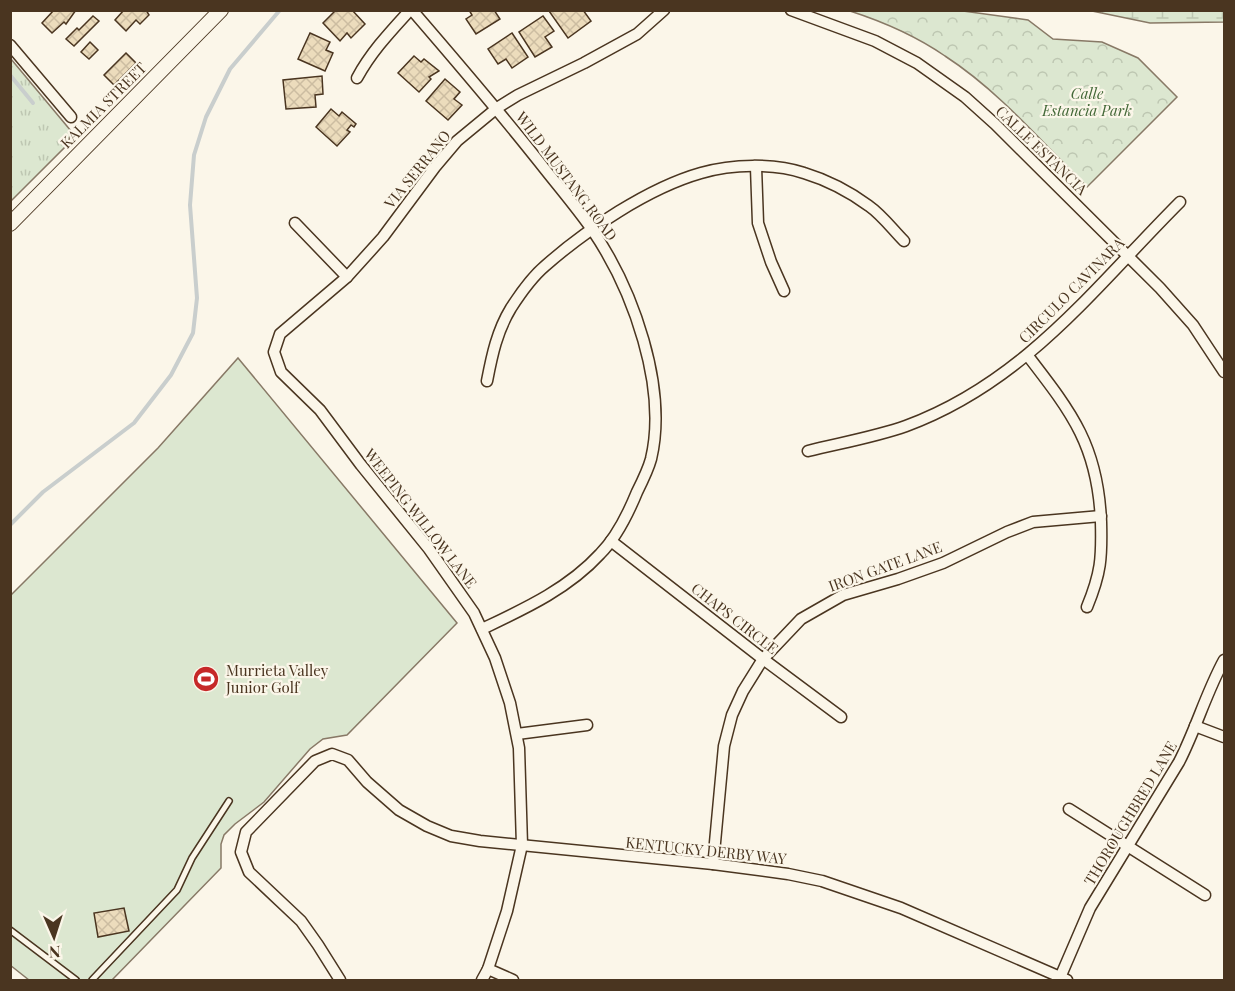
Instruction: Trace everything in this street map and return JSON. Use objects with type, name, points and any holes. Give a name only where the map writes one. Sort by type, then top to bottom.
[{"type":"street","name":"KALMIA STREET","points":[[10,224],[221,10]]},
{"type":"street","points":[[357,78],[380,42],[411,10]]},
{"type":"street","name":"WILD MUSTANG ROAD","points":[[411,10],[497,108],[592,230],[608,256],[630,302],[646,350],[652,386],[654,428],[651,458],[630,511],[611,541],[591,563],[564,585],[482,629]]},
{"type":"street","name":"VIA SERRANO","points":[[281,372],[274,352],[280,334],[347,276],[383,237],[435,166],[457,141],[497,108],[637,34],[664,10]]},
{"type":"street","name":"CALLE ESTANCIA","points":[[791,10],[875,41],[941,78],[995,124],[1127,255],[1193,324],[1223,367]]},
{"type":"street","points":[[10,45],[71,117]]},
{"type":"street","points":[[756,167],[758,223],[784,291]]},
{"type":"street","points":[[487,381],[494,346],[502,325],[522,292],[544,267],[592,230],[626,208],[668,185],[702,172],[756,167],[804,173],[835,185],[870,207],[904,241]]},
{"type":"street","name":"CIRCULO CAVINARA","points":[[808,451],[905,427],[981,389],[1028,356],[1073,314],[1180,202]]},
{"type":"street","points":[[295,223],[347,276]]},
{"type":"street","points":[[1028,356],[1056,392],[1077,425],[1095,469],[1101,516],[1102,550],[1099,579],[1087,607]]},
{"type":"street","name":"WEEPING WILLOW LANE","points":[[281,372],[320,410],[360,465],[429,549],[474,613],[495,658],[507,694],[517,734],[522,801],[522,845],[515,882],[488,969],[482,981]]},
{"type":"street","name":"IRON GATE LANE","points":[[713,864],[724,746],[732,715],[743,691],[763,659],[801,619],[843,595],[934,566],[1033,522],[1101,516]]},
{"type":"street","name":"CHAPS CIRCLE","points":[[611,541],[841,717]]},
{"type":"street","name":"THOROUGHBRED LANE","points":[[1062,979],[1090,908],[1179,762],[1224,660]]},
{"type":"street","points":[[517,734],[587,725]]},
{"type":"street","points":[[1195,726],[1224,737]]},
{"type":"street","name":"KENTUCKY DERBY WAY","points":[[340,981],[301,921],[249,872],[242,852],[246,832],[315,761],[332,754],[348,760],[367,782],[399,810],[426,826],[451,836],[480,842],[713,864],[822,881],[901,908],[1062,979]]},
{"type":"street","points":[[1069,809],[1205,895]]},
{"type":"street","points":[[488,969],[513,981]]},
{"type":"lane","points":[[92,981],[177,890],[192,858],[229,801]]},
{"type":"lane","points":[[10,930],[76,981]]},
{"type":"green space","name":"Calle Estancia Park","points":[[850,11],[963,11],[1028,20],[1053,39],[1102,42],[1138,58],[1177,97],[1087,187],[1002,101],[965,70],[911,36]]},
{"type":"green space","points":[[1092,11],[1224,11],[1224,22],[1150,23]]},
{"type":"green space","points":[[11,59],[71,131],[68,144],[11,201]]},
{"type":"green space","name":"Murrieta Valley Junior Golf","points":[[238,358],[457,623],[347,735],[323,739],[310,749],[264,802],[224,835],[221,844],[221,868],[112,980],[29,980],[10,965],[10,596],[158,448]]},
{"type":"building","points":[[54,10],[76,10],[66,24],[64,22],[52,33],[42,23]]},
{"type":"building","points":[[124,10],[146,10],[149,15],[140,24],[136,20],[126,31],[115,20]]},
{"type":"building","points":[[336,10],[352,10],[365,24],[351,38],[347,33],[340,41],[323,23]]},
{"type":"building","points":[[469,10],[494,10],[500,19],[476,34],[466,19],[472,15]]},
{"type":"building","points":[[583,10],[591,21],[568,38],[549,11]]},
{"type":"building","points":[[93,16],[99,21],[74,46],[66,39]]},
{"type":"building","points":[[543,16],[554,31],[545,37],[552,47],[535,57],[519,32]]},
{"type":"building","points":[[310,33],[330,42],[326,50],[333,53],[325,71],[298,59]]},
{"type":"building","points":[[512,33],[528,57],[512,68],[506,59],[498,64],[488,49]]},
{"type":"building","points":[[90,42],[98,50],[89,59],[81,52]]},
{"type":"building","points":[[126,53],[136,63],[114,85],[104,75]]},
{"type":"building","points":[[414,56],[421,62],[424,59],[439,71],[429,77],[431,79],[419,92],[398,73]]},
{"type":"building","points":[[322,76],[323,94],[315,95],[316,107],[286,109],[283,80]]},
{"type":"building","points":[[445,79],[460,92],[454,99],[462,105],[448,120],[426,101]]},
{"type":"building","points":[[331,109],[339,116],[342,112],[356,124],[354,127],[351,125],[347,130],[350,132],[337,146],[316,127]]},
{"type":"building","points":[[124,908],[129,931],[98,937],[94,913]]},
{"type":"waterway","points":[[10,525],[43,492],[134,423],[171,375],[193,333],[197,298],[190,205],[194,155],[206,117],[230,69],[280,10]]},
{"type":"waterway","points":[[10,75],[33,103]]},
{"type":"place","name":"Murrieta Valley Junior Golf","points":[[206,679]]}]
